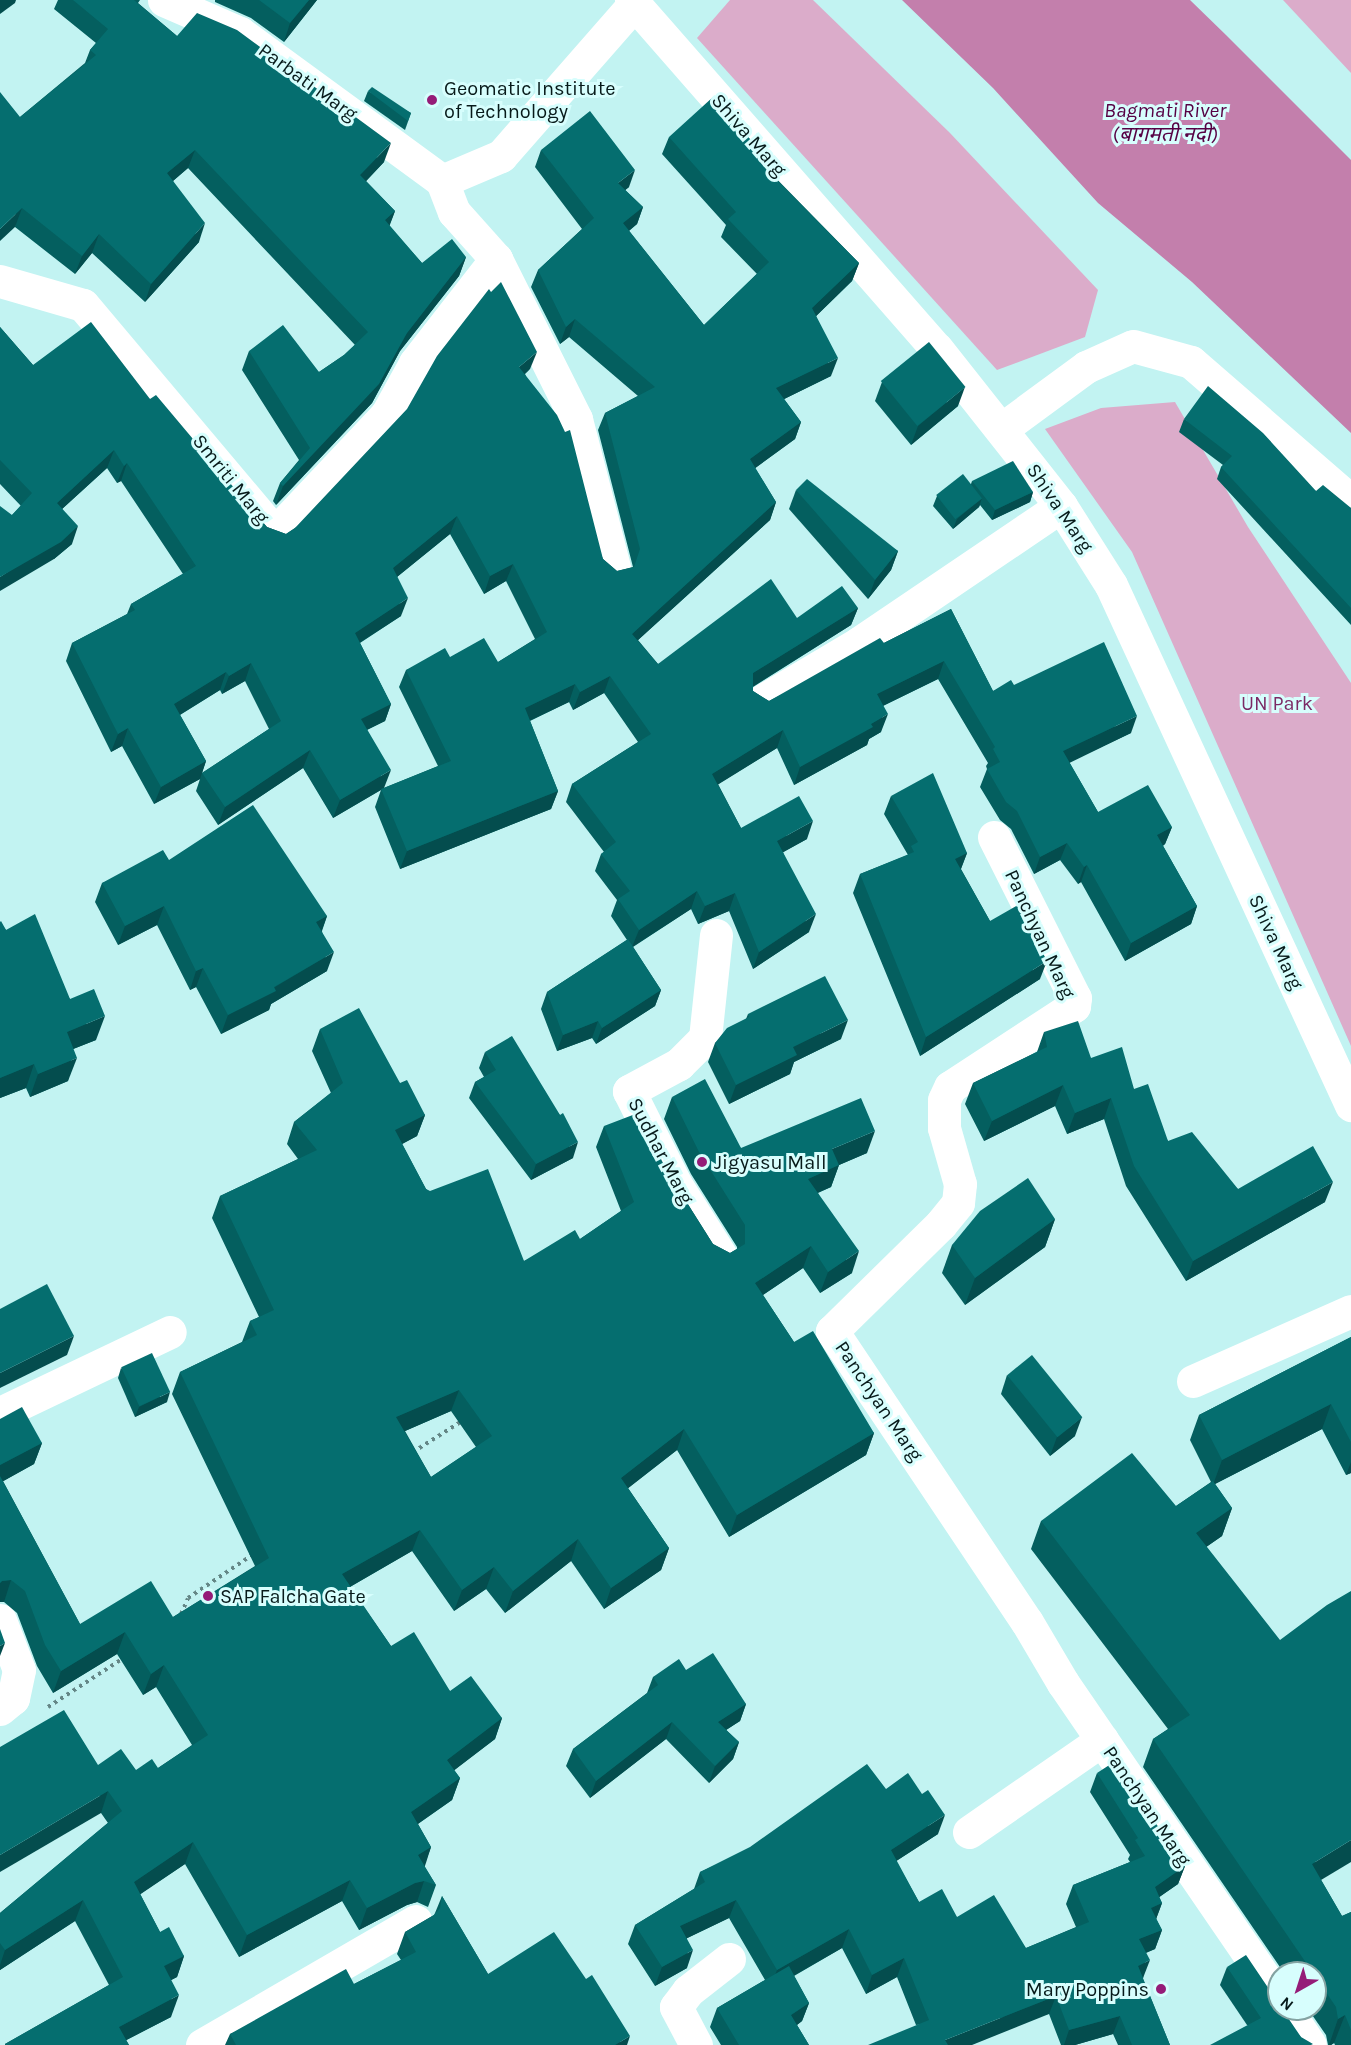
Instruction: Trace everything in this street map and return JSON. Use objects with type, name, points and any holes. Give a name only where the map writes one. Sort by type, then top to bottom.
[{"type":"street","name":"Parbati Marg","points":[[164,0],[240,33],[442,181]]},
{"type":"street","points":[[615,571],[576,419],[496,259],[454,212],[442,181],[501,156],[633,2]]},
{"type":"street","name":"Shiva Marg","points":[[633,2],[1003,428],[1061,506],[1111,585],[1351,1105]]},
{"type":"street","name":"Smriti Marg","points":[[0,280],[84,305],[275,533],[387,414],[415,363],[496,259]]},
{"type":"street","points":[[1003,428],[1086,367],[1133,346],[1191,362],[1351,501]]},
{"type":"street","points":[[763,700],[858,643],[1061,506]]},
{"type":"street","name":"Panchyan Marg","points":[[994,837],[1075,998],[1074,1006],[950,1087],[944,1100],[944,1128],[960,1184],[958,1203],[941,1224],[832,1331],[1102,1740],[1267,1982]]},
{"type":"street","name":"Sudhar Marg","points":[[716,935],[705,1038],[679,1064],[629,1091],[675,1183],[721,1256]]},
{"type":"street","points":[[1192,1381],[1351,1311]]},
{"type":"street","points":[[0,1413],[170,1332]]},
{"type":"street","points":[[0,1620],[19,1670],[6,1703]]},
{"type":"street","points":[[969,1832],[1102,1740]]},
{"type":"street","points":[[202,2045],[416,1921]]},
{"type":"street","points":[[696,2045],[676,2007],[688,1991],[729,1959]]},
{"type":"street","points":[[1294,2021],[1310,2045]]},
{"type":"path","points":[[403,1458],[463,1420]]},
{"type":"path","points":[[179,1618],[188,1598],[263,1548]]},
{"type":"path","points":[[6,1703],[40,1712],[125,1657]]},
{"type":"green space","points":[[730,0],[813,0],[950,133],[1098,290],[1085,337],[997,370],[697,38]]},
{"type":"green space","points":[[1283,0],[1351,0],[1351,73]]},
{"type":"green space","name":"UN Park","points":[[1175,402],[1248,527],[1351,683],[1351,1046],[1132,552],[1045,429],[1101,408]]},
{"type":"water","name":"Bagmati River (बागमती नदी)","points":[[902,0],[1190,0],[1351,160],[1351,433],[1192,282],[1098,203],[993,88]]},
{"type":"building","points":[[73,0],[134,0],[177,36],[197,13],[237,30],[391,143],[360,175],[395,211],[385,220],[422,263],[452,239],[466,257],[407,333],[379,384],[283,486],[280,483],[310,448],[249,351],[283,325],[319,372],[344,355],[368,332],[195,150],[167,173],[205,223],[151,284],[99,234],[82,256],[22,208],[0,229],[0,92],[20,117],[96,55],[90,50],[108,29]]},
{"type":"building","points":[[259,0],[309,0],[290,23]]},
{"type":"building","points":[[372,87],[411,113],[408,121],[368,91]]},
{"type":"building","points":[[713,97],[766,157],[760,163],[859,263],[812,308],[838,358],[776,388],[801,422],[750,459],[776,502],[632,634],[658,664],[771,579],[797,618],[842,586],[858,608],[753,673],[753,691],[769,701],[880,638],[884,643],[951,609],[993,691],[1011,680],[1014,685],[1104,642],[1137,716],[1063,751],[1098,812],[1148,785],[1172,827],[1157,835],[1197,906],[1131,943],[1087,865],[1084,867],[1067,843],[1040,857],[1017,811],[1006,802],[987,769],[1000,762],[993,749],[995,747],[944,661],[877,694],[888,714],[871,724],[873,727],[800,767],[783,730],[712,774],[741,828],[799,796],[813,821],[777,841],[816,914],[759,952],[735,893],[705,906],[697,891],[639,930],[618,899],[630,891],[601,854],[616,842],[572,784],[651,734],[610,676],[580,692],[575,684],[525,708],[558,791],[407,851],[381,789],[451,761],[406,670],[445,648],[450,657],[484,638],[498,662],[547,632],[513,564],[490,576],[457,516],[393,568],[408,598],[355,633],[391,704],[361,719],[391,770],[340,800],[310,750],[225,807],[202,773],[281,721],[251,663],[229,676],[226,672],[174,704],[206,761],[161,787],[128,728],[118,734],[72,643],[135,610],[131,604],[196,566],[127,463],[124,466],[114,450],[57,503],[78,526],[61,542],[0,577],[0,506],[12,515],[32,493],[0,460],[0,327],[33,365],[91,322],[150,399],[156,395],[267,527],[286,534],[295,528],[407,409],[437,356],[489,289],[491,292],[501,282],[537,352],[519,367],[557,415],[565,432],[570,430],[603,559],[617,571],[634,567],[640,549],[605,413],[655,387],[575,319],[566,327],[538,270],[594,218],[541,150],[590,111],[635,170],[618,183],[643,207],[623,223],[704,325],[769,262],[728,219],[736,212],[669,137]]},
{"type":"building","points":[[929,342],[966,387],[917,426],[881,381]]},
{"type":"building","points":[[1208,386],[1263,433],[1316,491],[1323,485],[1351,508],[1351,608],[1221,467],[1232,456],[1184,419]]},
{"type":"building","points":[[1013,461],[1033,492],[995,510],[972,481]]},
{"type":"building","points":[[963,474],[982,498],[955,519],[936,495]]},
{"type":"building","points":[[807,479],[898,551],[875,580],[796,490]]},
{"type":"building","points":[[933,773],[967,853],[955,859],[990,921],[1018,905],[1047,961],[926,1037],[860,874],[914,852],[911,846],[918,842],[891,796]]},
{"type":"building","points":[[253,805],[327,916],[316,922],[334,952],[274,987],[276,991],[228,1015],[203,968],[196,971],[164,906],[125,926],[102,883],[163,850],[169,860]]},
{"type":"building","points":[[35,914],[70,999],[94,989],[105,1016],[67,1032],[77,1058],[38,1074],[34,1064],[0,1078],[0,922],[6,930]]},
{"type":"building","points":[[628,939],[661,990],[602,1028],[598,1021],[563,1035],[547,992]]},
{"type":"building","points":[[825,976],[848,1020],[793,1047],[797,1055],[736,1085],[715,1043],[727,1028],[749,1017],[748,1014]]},
{"type":"building","points":[[359,1008],[400,1083],[407,1080],[425,1115],[395,1130],[426,1189],[430,1191],[488,1169],[524,1261],[575,1230],[580,1239],[634,1202],[604,1126],[638,1113],[667,1171],[713,1244],[730,1253],[745,1244],[745,1225],[699,1152],[672,1097],[705,1079],[741,1148],[861,1098],[875,1131],[832,1149],[839,1165],[808,1179],[859,1251],[828,1272],[811,1246],[755,1283],[794,1342],[813,1331],[874,1433],[737,1515],[684,1429],[621,1478],[669,1548],[611,1588],[578,1539],[513,1591],[494,1567],[462,1590],[420,1530],[342,1574],[391,1646],[414,1632],[450,1691],[471,1676],[502,1718],[447,1760],[460,1778],[411,1812],[431,1847],[418,1855],[436,1885],[424,1881],[415,1883],[367,1908],[350,1880],[247,1935],[193,1842],[134,1882],[160,1932],[169,1927],[184,1956],[164,1966],[179,1995],[119,2027],[129,2045],[6,2045],[123,1977],[83,1900],[5,1950],[0,1943],[0,1913],[122,1811],[108,1791],[0,1855],[0,1747],[64,1710],[98,1765],[121,1749],[136,1770],[152,1759],[158,1768],[208,1735],[164,1665],[151,1674],[125,1632],[61,1671],[45,1645],[25,1591],[11,1580],[0,1583],[0,1476],[80,1624],[151,1581],[173,1617],[269,1558],[180,1372],[257,1335],[250,1321],[274,1310],[220,1196],[317,1150],[294,1122],[343,1083],[320,1029]],"holes":[[[459,1390],[492,1436],[431,1477],[396,1417]]]},
{"type":"building","points":[[1078,1021],[1091,1058],[1122,1047],[1134,1089],[1148,1084],[1168,1141],[1192,1132],[1238,1189],[1313,1146],[1333,1182],[1193,1261],[1134,1166],[1111,1098],[1075,1113],[1063,1085],[992,1121],[973,1083],[1047,1047],[1044,1032]]},
{"type":"building","points":[[512,1036],[560,1115],[563,1113],[578,1142],[536,1164],[475,1082],[496,1070],[485,1052]]},
{"type":"building","points":[[1028,1178],[1055,1219],[975,1278],[952,1245],[980,1211]]},
{"type":"building","points":[[47,1284],[74,1336],[0,1373],[0,1309]]},
{"type":"building","points":[[1351,1337],[1351,1442],[1331,1404],[1222,1460],[1199,1415]]},
{"type":"building","points":[[152,1353],[170,1392],[139,1406],[121,1367]]},
{"type":"building","points":[[1032,1355],[1082,1417],[1057,1437],[1007,1375]]},
{"type":"building","points":[[22,1407],[42,1443],[0,1465],[0,1419]]},
{"type":"building","points":[[1132,1453],[1176,1506],[1213,1481],[1232,1508],[1196,1533],[1280,1640],[1327,1605],[1351,1591],[1351,1840],[1312,1864],[1342,1916],[1351,1912],[1351,2030],[1345,2015],[1338,2019],[1336,2007],[1327,1994],[1327,1961],[1305,1961],[1153,1739],[1190,1715],[1041,1521]]},
{"type":"building","points":[[0,1629],[5,1643],[0,1646]]},
{"type":"building","points":[[713,1653],[746,1704],[718,1722],[739,1742],[715,1766],[672,1722],[596,1781],[573,1749],[658,1685],[653,1677],[679,1659],[686,1670]]},
{"type":"building","points":[[1114,1762],[1185,1866],[1155,1887],[1162,1903],[1151,1908],[1162,1930],[1139,1939],[1150,1960],[1138,1966],[1170,2045],[1132,2045],[1120,2016],[1069,2030],[1056,1996],[945,2040],[948,2045],[868,2045],[929,2020],[904,1958],[872,1975],[849,1929],[777,1970],[736,1900],[680,1926],[693,1950],[662,1967],[635,1925],[705,1882],[700,1872],[750,1847],[867,1764],[886,1789],[908,1773],[922,1794],[928,1790],[945,1815],[891,1850],[919,1902],[942,1889],[957,1917],[994,1895],[1026,1948],[1089,1922],[1073,1885],[1145,1856],[1135,1840],[1138,1838],[1097,1773]]},
{"type":"building","points":[[442,1896],[488,1974],[554,1932],[586,1979],[592,1975],[630,2036],[615,2045],[236,2045],[230,2034],[346,1969],[354,1984],[416,1952],[405,1932],[434,1915],[440,1908]]},
{"type":"building","points":[[1246,1955],[1267,1986],[1267,2021],[1290,2021],[1301,2037],[1313,2044],[1210,2045],[1261,2018],[1227,1967]]},
{"type":"building","points":[[789,1966],[809,2003],[791,2015],[809,2045],[739,2045],[717,2008]]},
{"type":"place","name":"Geomatic Institute of Technology","points":[[432,100]]},
{"type":"place","name":"Jigyasu Mall","points":[[702,1162]]},
{"type":"place","name":"SAP Falcha Gate","points":[[208,1596]]},
{"type":"place","name":"Mary Poppins","points":[[1161,1989]]}]
